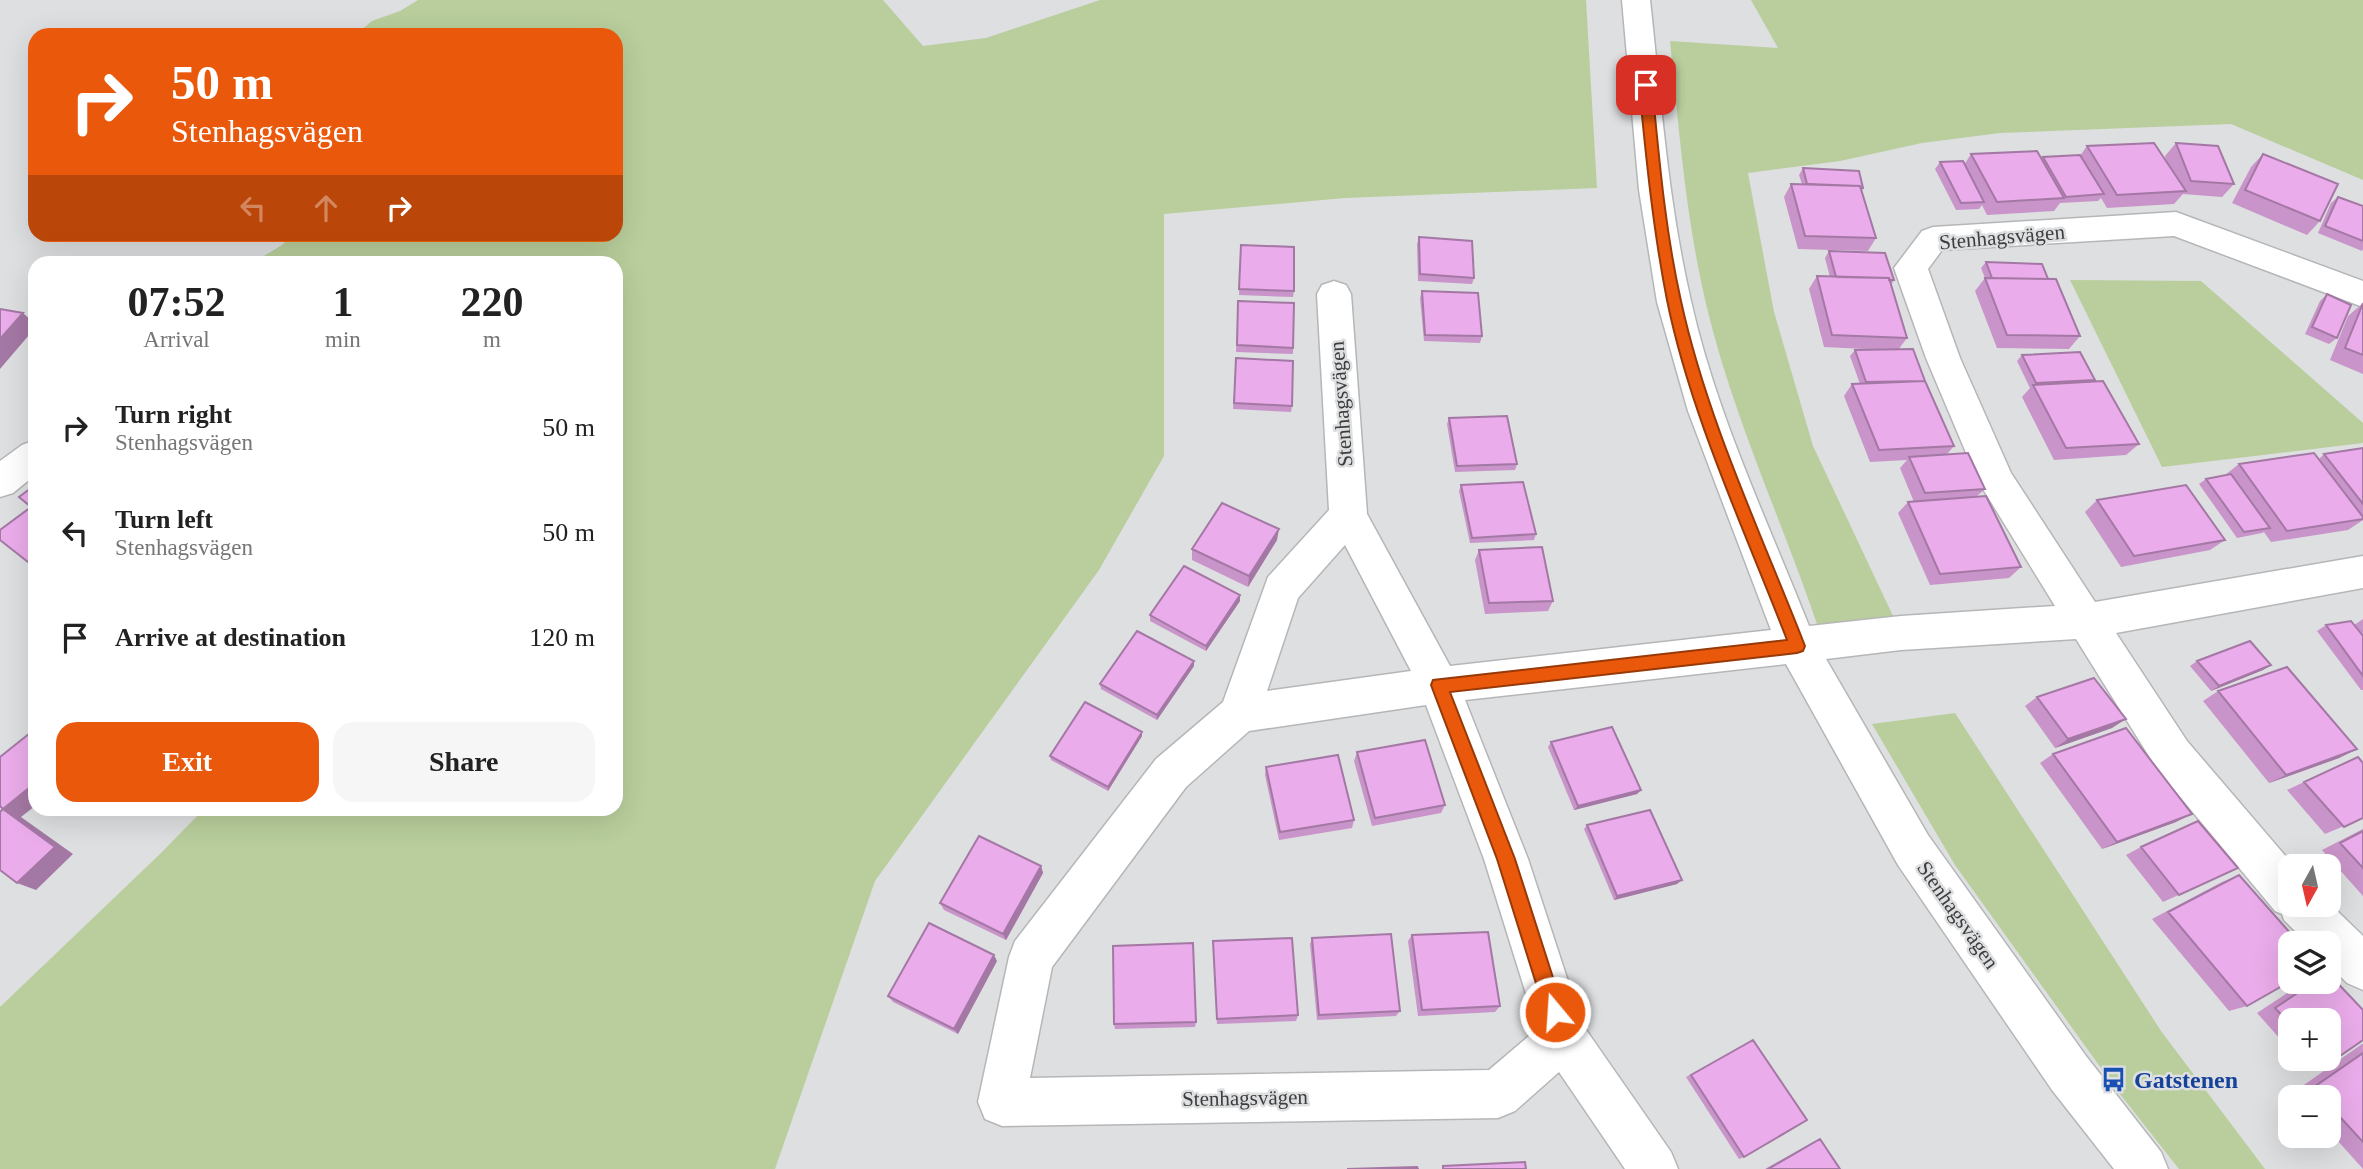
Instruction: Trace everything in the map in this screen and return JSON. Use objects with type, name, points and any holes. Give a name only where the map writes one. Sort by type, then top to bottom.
[{"type":"street","name":"Stenhagsvägen","points":[[1636,0],[1655,190],[1674,302],[1706,411],[1797,646],[1913,850],[2069,1073],[2144,1169]]},
{"type":"street","name":"Stenhagsvägen","points":[[2278,881],[2172,755],[1996,481],[1943,358],[1911,268],[1933,239],[2176,224],[2363,294]]},
{"type":"street","name":"Stenhagsvägen","points":[[1239,714],[1171,773],[1031,957],[1002,1102],[1498,1094],[1563,1037],[1506,859],[1439,685],[1348,515],[1334,294]]},
{"type":"street","points":[[0,482],[28,461]]},
{"type":"street","points":[[1348,515],[1282,589],[1239,714],[1439,685],[1901,632],[2086,621],[2363,572]]},
{"type":"street","points":[[2312,917],[2363,967]]},
{"type":"street","points":[[1563,1037],[1654,1169]]},
{"type":"green space","points":[[418,0],[883,0],[923,46],[986,38],[1100,0],[1586,0],[1597,188],[1345,198],[1164,214],[1164,456],[1099,570],[875,881],[775,1169],[0,1169],[0,1007],[197,816],[623,816],[623,256],[264,256],[285,242],[623,242],[623,28],[364,28],[372,21],[400,11]]},
{"type":"green space","points":[[1751,0],[2363,0],[2363,180],[2231,124],[2000,133],[1922,143],[1840,161],[1748,173],[1774,312],[1813,446],[1901,633],[1820,633],[1745,432],[1707,308],[1688,209],[1670,41],[1778,48]]},
{"type":"green space","points":[[2070,280],[2201,281],[2363,423],[2363,443],[2162,467]]},
{"type":"green space","points":[[1955,713],[2161,1031],[2265,1169],[2179,1169],[2116,1089],[1955,865],[1872,724]]},
{"type":"building","points":[[2154,143],[2186,191],[2117,195],[2087,146]]},
{"type":"building","points":[[2176,143],[2218,146],[2234,184],[2191,181]]},
{"type":"building","points":[[2037,151],[2064,198],[1997,202],[1971,154]]},
{"type":"building","points":[[2263,154],[2338,184],[2320,221],[2245,190]]},
{"type":"building","points":[[2080,155],[2104,194],[2066,197],[2043,157]]},
{"type":"building","points":[[1963,161],[1984,202],[1961,203],[1940,162]]},
{"type":"building","points":[[1803,168],[1859,171],[1863,188],[1807,184]]},
{"type":"building","points":[[1791,184],[1860,186],[1876,238],[1805,236]]},
{"type":"building","points":[[2338,197],[2363,206],[2363,241],[2325,226]]},
{"type":"building","points":[[1419,237],[1472,241],[1474,278],[1420,274]]},
{"type":"building","points":[[1241,245],[1294,247],[1294,291],[1239,289]]},
{"type":"building","points":[[1829,251],[1885,253],[1894,280],[1836,277]]},
{"type":"building","points":[[1986,262],[2042,264],[2048,279],[1992,278]]},
{"type":"building","points":[[1817,276],[1889,278],[1907,338],[1832,335]]},
{"type":"building","points":[[1985,278],[2056,279],[2080,336],[2007,335]]},
{"type":"building","points":[[1422,291],[1478,293],[1482,336],[1425,335]]},
{"type":"building","points":[[2327,294],[2351,305],[2337,338],[2312,327]]},
{"type":"building","points":[[1238,301],[1294,303],[1293,348],[1237,345]]},
{"type":"building","points":[[2363,303],[2363,355],[2345,348]]},
{"type":"building","points":[[0,309],[23,313],[0,339]]},
{"type":"building","points":[[1913,349],[1925,381],[1866,382],[1855,350]]},
{"type":"building","points":[[2080,352],[2095,380],[2036,383],[2022,355]]},
{"type":"building","points":[[1236,358],[1293,361],[1292,406],[1234,403]]},
{"type":"building","points":[[1925,381],[1954,446],[1879,450],[1852,384]]},
{"type":"building","points":[[2103,381],[2139,444],[2066,448],[2033,385]]},
{"type":"building","points":[[1507,416],[1517,464],[1457,466],[1449,418]]},
{"type":"building","points":[[2363,448],[2363,504],[2324,454]]},
{"type":"building","points":[[1968,453],[1985,489],[1925,493],[1909,457]]},
{"type":"building","points":[[2314,453],[2363,519],[2287,531],[2239,464]]},
{"type":"building","points":[[2231,474],[2270,528],[2244,532],[2206,479]]},
{"type":"building","points":[[1523,482],[1536,534],[1472,538],[1461,485]]},
{"type":"building","points":[[2186,485],[2225,540],[2134,556],[2097,500]]},
{"type":"building","points":[[28,490],[28,504],[19,497]]},
{"type":"building","points":[[1986,496],[2021,567],[1940,574],[1908,502]]},
{"type":"building","points":[[1222,503],[1279,529],[1249,576],[1192,549]]},
{"type":"building","points":[[28,509],[28,562],[0,540],[0,530]]},
{"type":"building","points":[[1542,547],[1553,601],[1489,603],[1479,550]]},
{"type":"building","points":[[1184,566],[1240,595],[1206,646],[1150,615]]},
{"type":"building","points":[[2351,621],[2363,636],[2363,676],[2326,625]]},
{"type":"building","points":[[1137,631],[1194,661],[1157,715],[1100,684]]},
{"type":"building","points":[[2250,641],[2271,665],[2219,686],[2197,661]]},
{"type":"building","points":[[2287,667],[2357,749],[2286,775],[2218,691]]},
{"type":"building","points":[[2094,678],[2126,719],[2068,739],[2037,697]]},
{"type":"building","points":[[1085,702],[1142,732],[1108,787],[1050,756]]},
{"type":"building","points":[[1612,727],[1641,790],[1578,806],[1551,742]]},
{"type":"building","points":[[2126,728],[2192,814],[2117,842],[2053,754]]},
{"type":"building","points":[[28,735],[28,789],[3,809],[0,806],[0,757]]},
{"type":"building","points":[[1425,740],[1445,805],[1375,818],[1357,752]]},
{"type":"building","points":[[1338,755],[1354,820],[1280,832],[1266,767]]},
{"type":"building","points":[[2358,757],[2363,763],[2363,818],[2344,827],[2304,782]]},
{"type":"building","points":[[3,809],[55,847],[17,883],[0,870],[0,812]]},
{"type":"building","points":[[1650,810],[1682,880],[1617,896],[1587,825]]},
{"type":"building","points":[[2198,821],[2238,868],[2179,895],[2141,847]]},
{"type":"building","points":[[2363,831],[2363,868],[2340,843]]},
{"type":"building","points":[[979,836],[1041,866],[1003,934],[940,903]]},
{"type":"building","points":[[2239,875],[2288,931],[2278,931],[2278,988],[2247,1006],[2168,912]]},
{"type":"building","points":[[929,923],[994,955],[954,1029],[888,996]]},
{"type":"building","points":[[1488,932],[1500,1006],[1422,1010],[1412,935]]},
{"type":"building","points":[[1391,934],[1400,1011],[1319,1015],[1312,938]]},
{"type":"building","points":[[1292,938],[1298,1015],[1217,1019],[1213,941]]},
{"type":"building","points":[[1193,943],[1196,1022],[1114,1024],[1113,946]]},
{"type":"building","points":[[2341,987],[2363,1010],[2363,1040],[2341,1055],[2341,1008],[2278,1008],[2278,1011],[2275,1008],[2296,994],[2341,994]]},
{"type":"building","points":[[1753,1040],[1807,1120],[1744,1157],[1691,1075]]},
{"type":"building","points":[[2363,1053],[2363,1142],[2341,1118],[2341,1085],[2317,1085],[2341,1071],[2341,1068]]},
{"type":"building","points":[[1820,1139],[1840,1169],[1768,1169]]},
{"type":"building","points":[[1525,1162],[1526,1169],[1443,1169],[1443,1166]]},
{"type":"building","points":[[1417,1167],[1418,1169],[1347,1169]]},
{"type":"place","name":"Gatstenen","points":[[2114,1080]]},
{"type":"route","points":[[1555,1012],[1506,859],[1439,685],[1797,646],[1706,411],[1674,302],[1655,190],[1646,85]]}]
